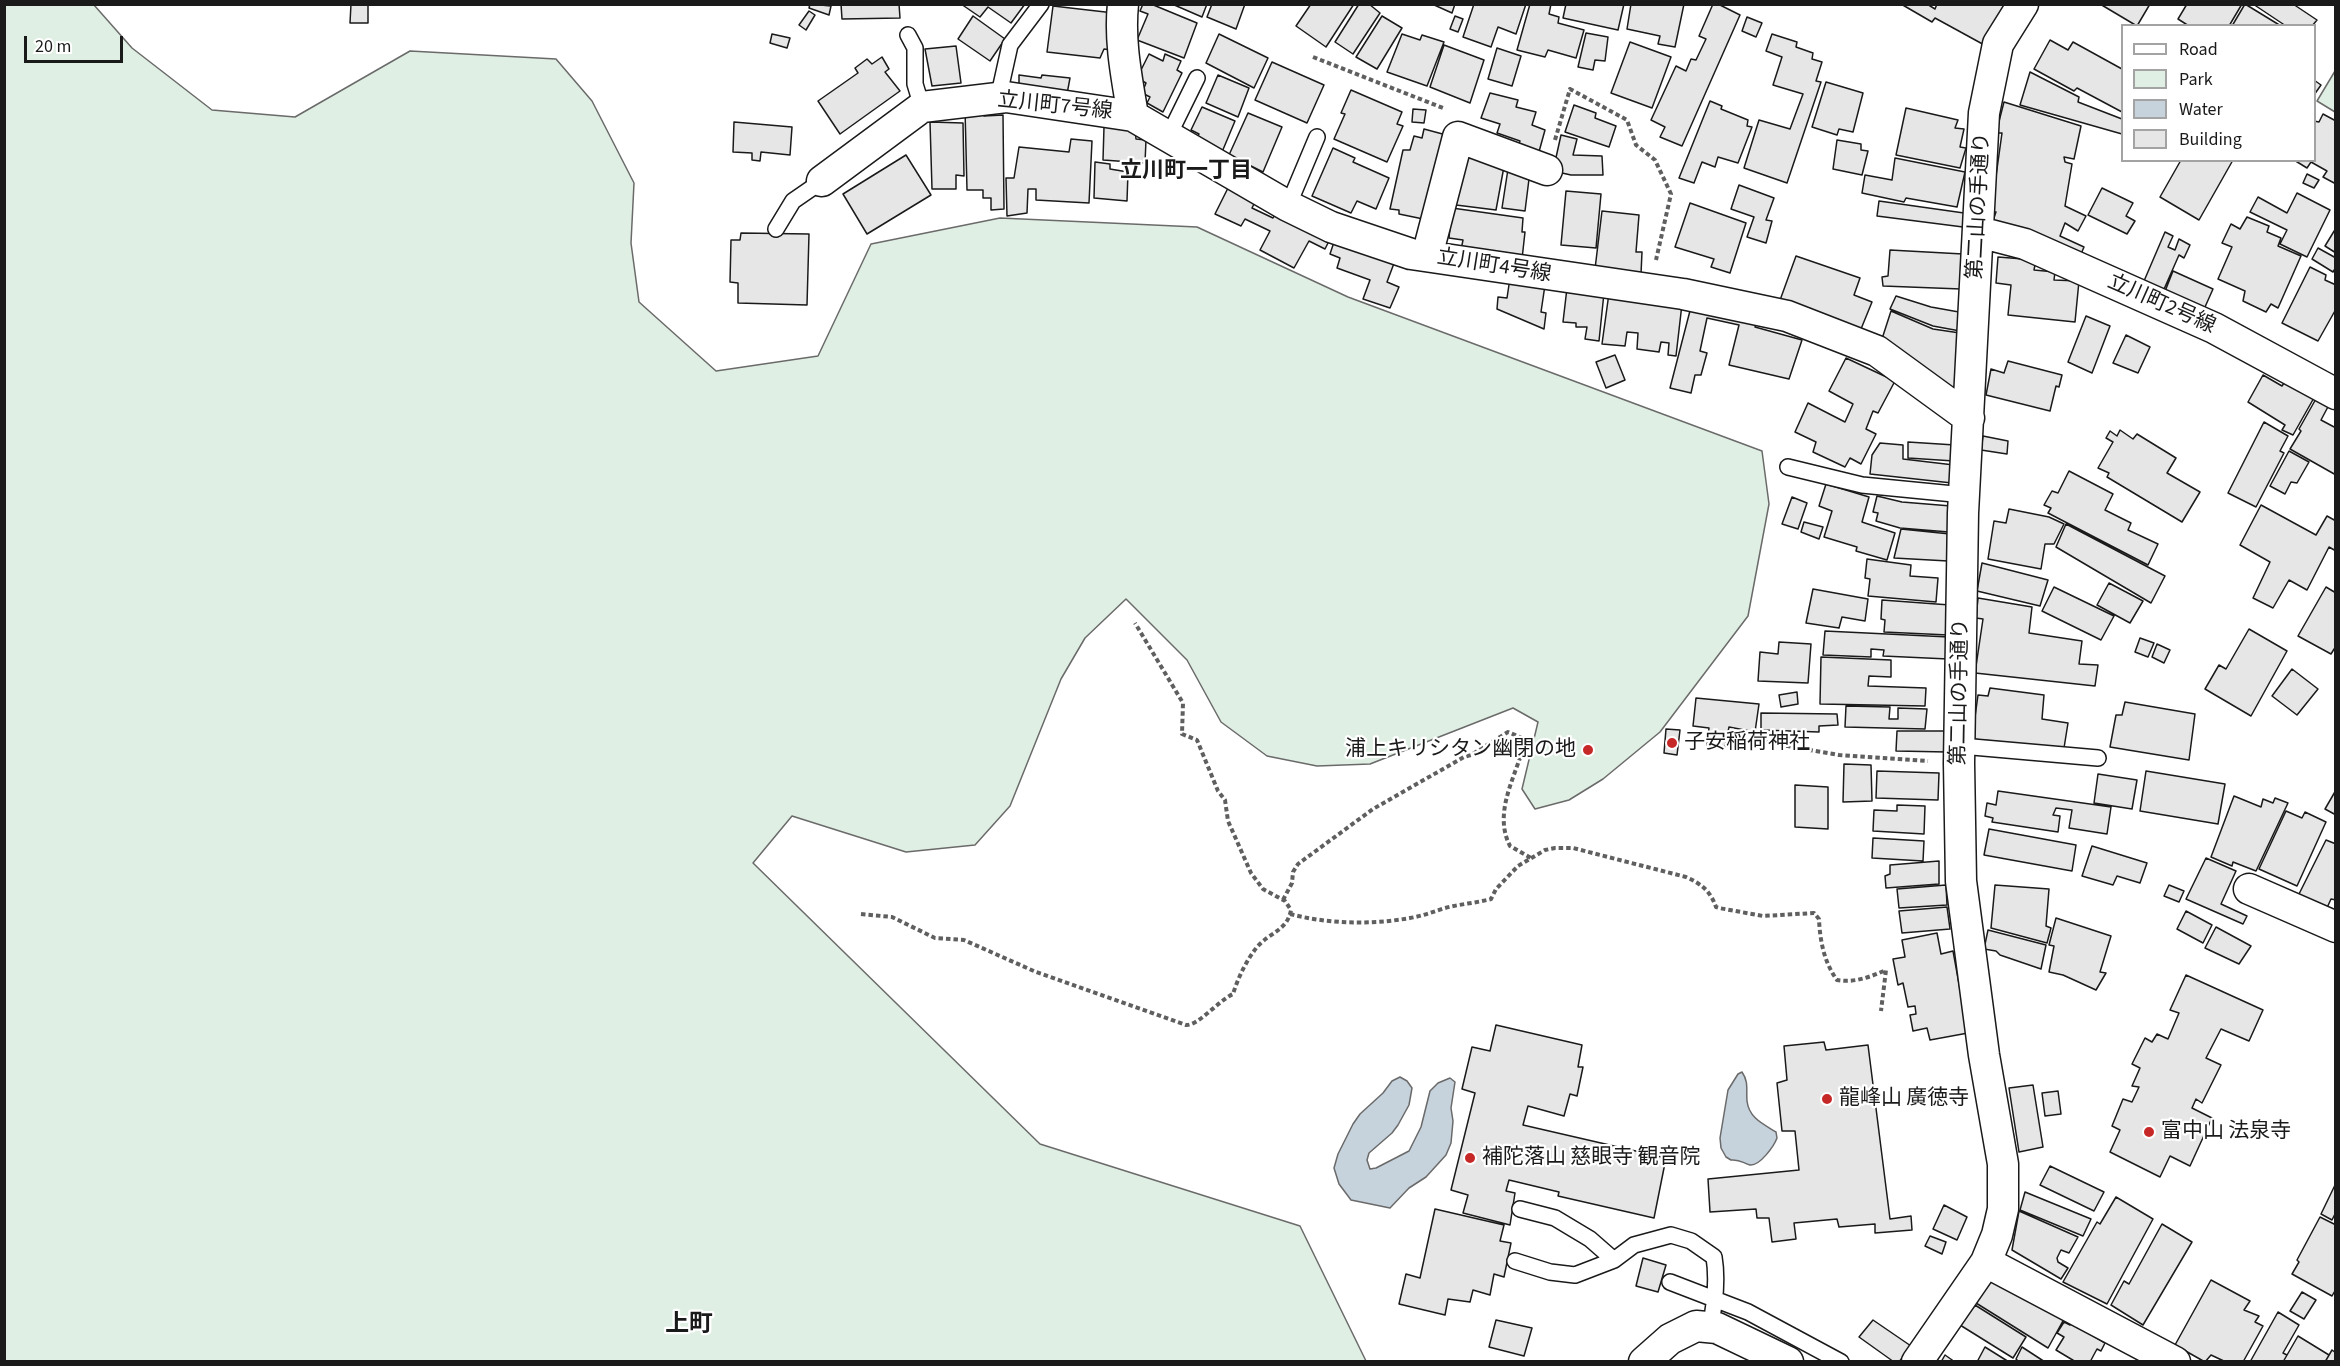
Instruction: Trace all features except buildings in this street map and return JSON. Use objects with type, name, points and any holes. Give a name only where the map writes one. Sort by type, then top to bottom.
[{"type":"street","points":[[1124,4],[1121,26],[1122,44],[1133,117]]},
{"type":"street","name":"第二山の手通り","points":[[1917,1362],[1986,1262],[1997,1234],[2003,1209],[2004,1185],[1961,881],[1960,755],[1964,495],[1986,101],[1998,44],[2023,4]]},
{"type":"street","name":"立川町7号線","points":[[922,107],[1006,97],[1133,117]]},
{"type":"street","points":[[822,181],[922,107]]},
{"type":"street","name":"立川町4号線","points":[[1133,117],[1169,135],[1288,206],[1331,227],[1411,254],[1683,294],[1787,316],[1877,351],[1969,418]]},
{"type":"street","points":[[1427,256],[1458,137],[1547,170]]},
{"type":"street","name":"立川町2号線","points":[[1979,232],[2025,244],[2214,328],[2336,394]]},
{"type":"street","points":[[2249,889],[2336,927]]},
{"type":"street","points":[[1986,1262],[2175,1362]]},
{"type":"street","points":[[1644,1362],[1670,1339],[1696,1326],[1717,1328],[1788,1362]]},
{"type":"lane","points":[[998,99],[1010,45],[1041,4]]},
{"type":"lane","points":[[908,35],[915,48],[915,84],[922,107]]},
{"type":"lane","points":[[1169,135],[1197,78]]},
{"type":"lane","points":[[1288,206],[1317,137]]},
{"type":"lane","points":[[776,229],[793,201],[822,181]]},
{"type":"lane","points":[[1788,467],[1862,485],[1964,495]]},
{"type":"lane","points":[[1960,755],[2098,758]]},
{"type":"lane","points":[[1520,1209],[1555,1218],[1590,1239],[1614,1260]]},
{"type":"lane","points":[[1515,1261],[1550,1272],[1575,1275],[1614,1260],[1634,1245],[1671,1235],[1691,1241],[1714,1257],[1715,1299],[1710,1328]]},
{"type":"lane","points":[[1670,1282],[1748,1312],[1841,1362]]},
{"type":"path","points":[[1313,57],[1462,116],[1458,137]]},
{"type":"path","points":[[1547,170],[1570,89],[1627,120],[1636,145],[1655,160],[1671,194],[1649,290]]},
{"type":"path","points":[[861,914],[892,917],[935,938],[964,940],[1036,972],[1167,1019],[1192,1025],[1221,999],[1233,994],[1238,979],[1257,947],[1272,932],[1283,928],[1289,920],[1289,905],[1263,889],[1251,873],[1228,821],[1225,800],[1197,740],[1182,734],[1183,703],[1135,623]]},
{"type":"path","points":[[1283,900],[1298,864],[1330,839],[1416,783],[1471,755],[1508,732],[1522,738],[1524,745],[1505,803],[1503,825],[1510,846],[1531,858]]},
{"type":"path","points":[[1764,742],[1839,755],[1960,755]]},
{"type":"path","points":[[1290,914],[1309,919],[1356,923],[1408,919],[1491,899],[1496,889],[1518,866],[1545,850],[1572,848],[1686,877],[1701,885],[1711,894],[1716,907],[1719,908],[1763,916],[1814,913],[1819,919],[1820,936],[1827,967],[1837,980],[1849,982],[1868,978],[1886,970],[1881,1011]]},
{"type":"green space","points":[[5,4],[94,5],[132,48],[212,110],[295,117],[410,51],[556,59],[592,101],[634,183],[631,243],[639,302],[716,371],[818,356],[871,244],[1000,218],[1197,227],[1348,297],[1762,451],[1769,504],[1748,616],[1660,732],[1603,779],[1569,800],[1535,809],[1522,789],[1538,722],[1513,708],[1370,764],[1317,766],[1267,756],[1221,722],[1187,660],[1126,599],[1085,638],[1061,679],[1010,806],[975,845],[906,852],[792,816],[753,863],[1040,1144],[1300,1226],[1366,1361],[5,1361]]},
{"type":"green space","points":[[2335,71],[2335,112],[2317,101]]},
{"type":"water","points":[[1742,1072],[1746,1083],[1748,1107],[1757,1120],[1776,1132],[1777,1138],[1762,1159],[1750,1165],[1726,1157],[1721,1148],[1720,1138],[1728,1090],[1738,1074]]},
{"type":"water","points":[[1400,1077],[1412,1088],[1409,1105],[1392,1133],[1369,1153],[1367,1160],[1370,1169],[1409,1151],[1421,1127],[1430,1091],[1438,1083],[1450,1078],[1455,1082],[1451,1108],[1453,1121],[1451,1143],[1446,1155],[1426,1177],[1409,1188],[1390,1208],[1351,1200],[1339,1184],[1334,1168],[1338,1154],[1360,1114],[1383,1093],[1392,1081]]},
{"type":"place","name":"子安稲荷神社","points":[[1672,743]]},
{"type":"place","name":"浦上キリシタン幽閉の地","points":[[1588,750]]},
{"type":"place","name":"龍峰山 廣徳寺","points":[[1827,1099]]},
{"type":"place","name":"富中山 法泉寺","points":[[2149,1132]]},
{"type":"place","name":"補陀落山 慈眼寺 観音院","points":[[1470,1158]]},
{"type":"district","name":"立川町一丁目","points":[[1186,172]]},
{"type":"district","name":"上町","points":[[689,1326]]}]
